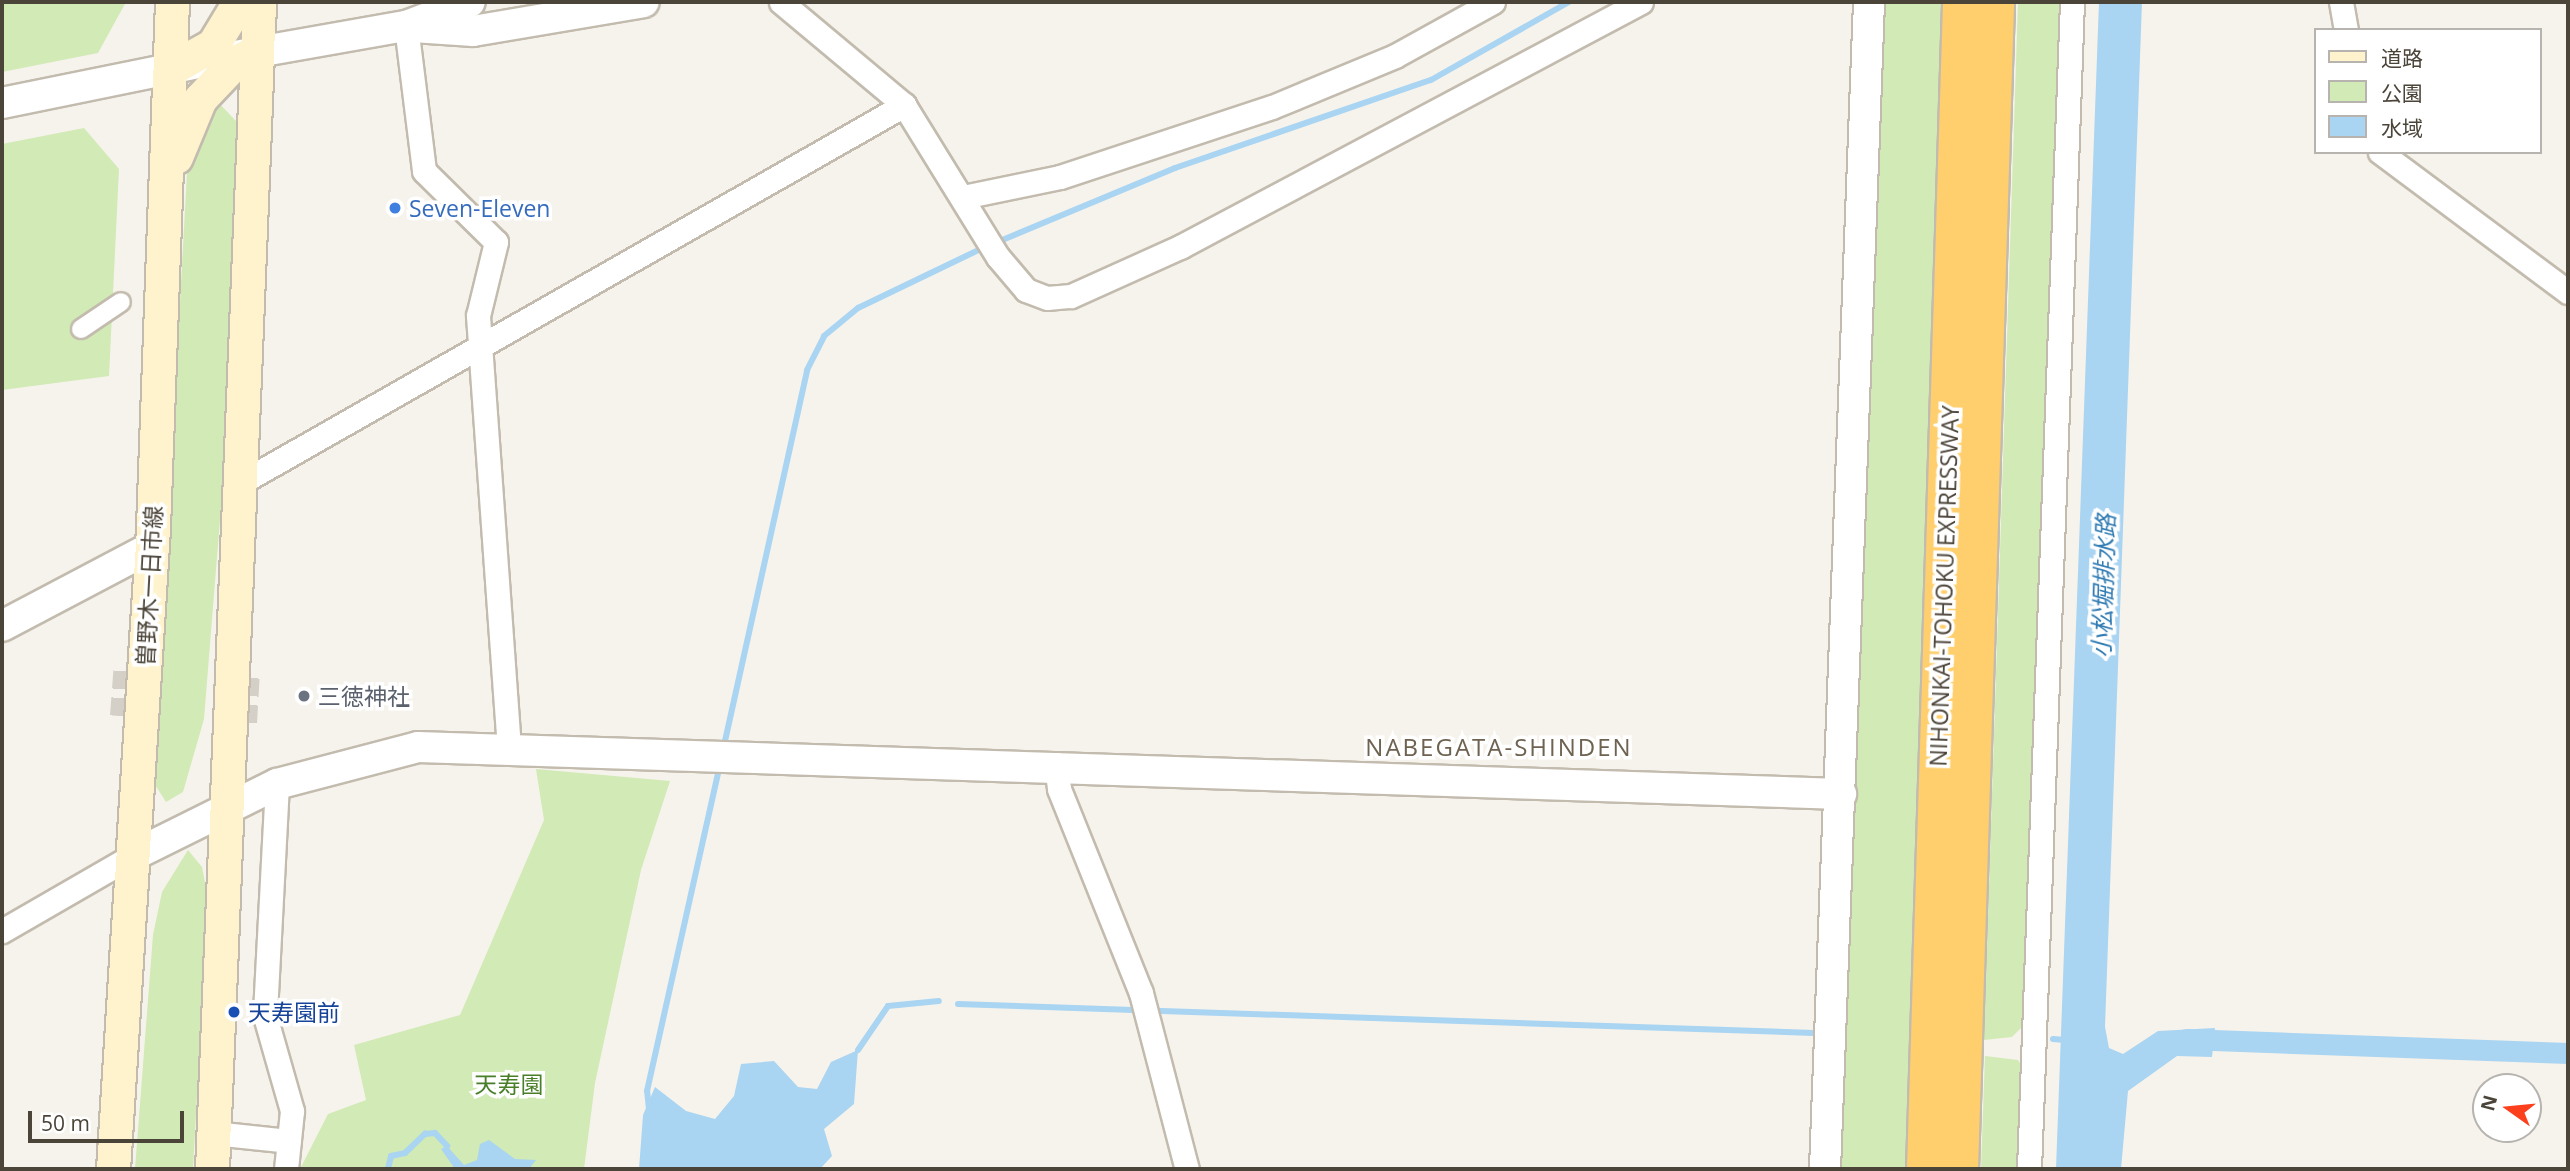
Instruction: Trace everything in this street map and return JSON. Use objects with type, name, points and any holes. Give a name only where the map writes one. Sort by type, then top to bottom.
[{"type":"highway","name":"NIHONKAI-TOHOKU EXPRESSWAY","points":[[1926,1169],[1962,2]]},
{"type":"highway","name":"NIHONKAI-TOHOKU EXPRESSWAY","points":[[1959,1169],[1995,2]]},
{"type":"main road","name":"曽野木一日市線","points":[[113,1169],[152,547],[172,2]]},
{"type":"main road","points":[[170,69],[213,45],[239,2]]},
{"type":"main road","points":[[212,1169],[224,807],[242,481],[259,2]]},
{"type":"main road","points":[[165,181],[201,99],[234,63],[256,52]]},
{"type":"street","points":[[2,103],[256,52],[406,26],[470,2]]},
{"type":"street","points":[[406,26],[473,31],[644,2]]},
{"type":"street","points":[[780,2],[904,105],[998,257],[1026,290],[1071,296],[1180,247],[1641,2]]},
{"type":"street","points":[[965,201],[1060,177],[1272,107],[1395,56],[1493,2]]},
{"type":"street","points":[[1825,1169],[1869,2]]},
{"type":"street","points":[[2029,1169],[2073,2]]},
{"type":"street","points":[[2341,2],[2346,28]]},
{"type":"street","points":[[406,26],[424,171],[496,242],[478,316],[509,751]]},
{"type":"street","points":[[242,481],[904,105]]},
{"type":"street","points":[[2383,154],[2568,292]]},
{"type":"street","points":[[81,329],[121,302]]},
{"type":"street","points":[[2,626],[152,547]]},
{"type":"street","points":[[2,931],[224,807],[277,784],[387,751],[509,751],[1056,764],[1841,794]]},
{"type":"street","points":[[1056,764],[1059,789],[1141,993],[1187,1169]]},
{"type":"street","points":[[277,784],[265,1016],[292,1111],[286,1169]]},
{"type":"street","points":[[213,1133],[289,1141]]},
{"type":"green space","points":[[2,2],[126,2],[98,53],[2,72]]},
{"type":"green space","points":[[1876,2],[1942,2],[1905,1169],[1841,1169]]},
{"type":"green space","points":[[2018,2],[2065,2],[2026,1023],[2012,1037],[1984,1040]]},
{"type":"green space","points":[[215,99],[236,121],[239,149],[228,420],[204,719],[183,792],[166,802],[154,783],[188,154]]},
{"type":"green space","points":[[84,128],[119,169],[109,376],[2,390],[2,144]]},
{"type":"green space","name":"天寿園","points":[[536,769],[670,781],[641,870],[595,1083],[584,1169],[300,1169],[328,1114],[366,1100],[354,1045],[460,1015],[544,820]]},
{"type":"green space","points":[[188,850],[202,867],[208,898],[193,1169],[135,1169],[153,935],[162,892]]},
{"type":"green space","points":[[1985,1056],[2018,1060],[2026,1073],[2020,1169],[1981,1169]]},
{"type":"water","name":"小松堀排水路","points":[[2099,2],[2142,2],[2105,1027],[2109,1048],[2123,1054],[2158,1031],[2215,1028],[2212,1057],[2177,1056],[2128,1091],[2121,1169],[2056,1169]]},
{"type":"water","points":[[858,1050],[854,1104],[824,1129],[832,1156],[820,1169],[639,1169],[643,1115],[655,1087],[686,1111],[715,1119],[734,1096],[741,1064],[774,1061],[798,1087],[817,1089],[831,1062]]},
{"type":"water","points":[[489,1140],[515,1159],[536,1160],[529,1169],[455,1169],[441,1149],[447,1146],[464,1165],[477,1160],[480,1144]]},
{"type":"waterway","points":[[995,243],[1175,168],[1431,80],[1569,2]]},
{"type":"waterway","points":[[723,750],[807,370],[824,336],[858,308],[985,247]]},
{"type":"waterway","points":[[649,1109],[647,1091],[720,764]]},
{"type":"waterway","points":[[858,1050],[888,1006],[939,1001]]},
{"type":"waterway","points":[[958,1004],[1814,1033]]},
{"type":"waterway","points":[[2053,1039],[2065,1040]]},
{"type":"waterway","points":[[2186,1039],[2568,1053]]},
{"type":"waterway","points":[[388,1169],[391,1156],[405,1153],[425,1134],[435,1133],[447,1146]]},
{"type":"tunnel","points":[[119,716],[123,663]]},
{"type":"tunnel","points":[[248,723],[251,671]]},
{"type":"place","name":"Seven-Eleven","points":[[395,208]]},
{"type":"place","name":"三徳神社","points":[[304,696]]},
{"type":"place","name":"天寿園前","points":[[234,1012]]},
{"type":"district","name":"NABEGATA-SHINDEN","points":[[1499,747]]}]
